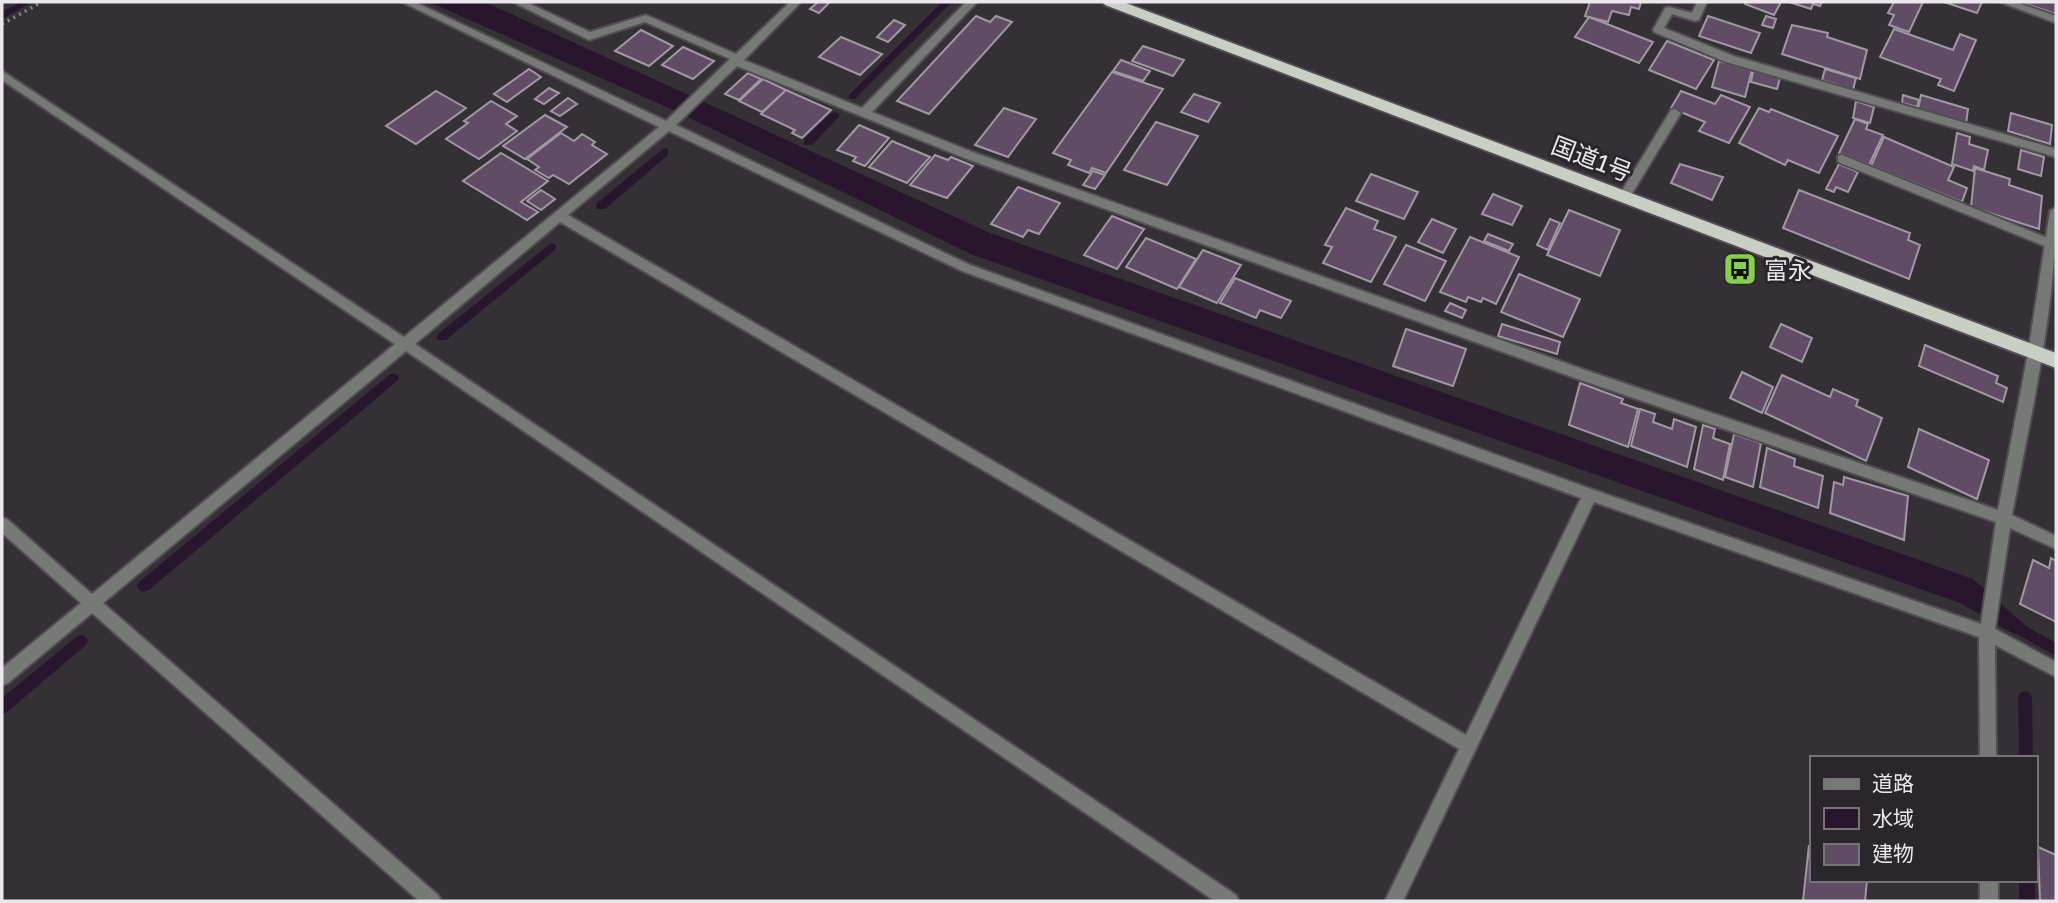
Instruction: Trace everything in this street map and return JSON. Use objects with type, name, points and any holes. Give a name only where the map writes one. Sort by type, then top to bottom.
[{"type":"highway","name":"国道1号","points":[[1110,2],[2056,361]]},
{"type":"street","points":[[407,2],[673,122],[966,268],[1590,495],[1988,628],[2056,670]]},
{"type":"street","points":[[518,2],[589,36],[646,18],[863,114],[971,156],[1580,374],[2004,518],[2056,543]]},
{"type":"street","points":[[2,678],[673,122],[796,2]]},
{"type":"street","points":[[863,114],[972,2]]},
{"type":"street","points":[[1702,2],[1695,18],[1669,10],[1658,30],[1730,59],[2056,153]]},
{"type":"street","points":[[2005,2],[2056,20]]},
{"type":"street","points":[[2,75],[1230,901]]},
{"type":"street","points":[[1624,197],[1675,113]]},
{"type":"street","points":[[1842,159],[2051,244]]},
{"type":"street","points":[[1988,756],[1988,628],[2004,518],[2035,353],[2056,211]]},
{"type":"street","points":[[560,216],[1469,746]]},
{"type":"street","points":[[1394,901],[1590,495]]},
{"type":"street","points":[[2,524],[432,901]]},
{"type":"street","points":[[1989,882],[1989,901]]},
{"type":"path","points":[[2,24],[42,2]]},
{"type":"water","points":[[429,2],[485,2],[990,233],[1973,579],[2034,633],[2014,634],[1960,603],[973,255],[669,108]]},
{"type":"building","points":[[818,2],[830,2],[819,13],[810,9]]},
{"type":"building","points":[[1590,2],[1641,2],[1639,9],[1631,7],[1629,15],[1612,11],[1608,22],[1585,16]]},
{"type":"building","points":[[1781,2],[1774,15],[1745,4]]},
{"type":"building","points":[[1789,2],[1822,2],[1820,6],[1813,4],[1811,9]]},
{"type":"building","points":[[1894,2],[1923,2],[1909,32],[1889,25],[1894,15],[1888,13]]},
{"type":"building","points":[[1944,2],[1982,2],[1977,13]]},
{"type":"building","points":[[2020,2],[2056,2],[2056,14]]},
{"type":"building","points":[[976,16],[990,22],[996,16],[1012,22],[929,114],[897,101]]},
{"type":"building","points":[[1708,16],[1760,33],[1751,53],[1699,36]]},
{"type":"building","points":[[1766,16],[1776,19],[1773,28],[1762,25]]},
{"type":"building","points":[[1589,17],[1653,42],[1639,63],[1575,37]]},
{"type":"building","points":[[894,20],[905,25],[888,42],[877,37]]},
{"type":"building","points":[[1792,25],[1828,33],[1827,37],[1867,50],[1860,79],[1782,54]]},
{"type":"building","points":[[1894,29],[1953,50],[1960,34],[1976,40],[1954,91],[1938,85],[1941,79],[1880,57]]},
{"type":"building","points":[[641,30],[673,46],[649,66],[615,51]]},
{"type":"building","points":[[841,37],[882,54],[860,75],[819,57]]},
{"type":"building","points":[[1667,41],[1714,60],[1696,89],[1649,70]]},
{"type":"building","points":[[1143,46],[1184,60],[1173,76],[1132,61]]},
{"type":"building","points":[[683,47],[714,61],[693,79],[662,65]]},
{"type":"building","points":[[1121,60],[1150,71],[1143,81],[1113,71]]},
{"type":"building","points":[[1719,61],[1752,70],[1745,97],[1712,87]]},
{"type":"building","points":[[529,69],[541,77],[507,102],[494,94]]},
{"type":"building","points":[[1825,69],[1856,78],[1853,90],[1822,80]]},
{"type":"building","points":[[1753,71],[1780,78],[1777,89],[1751,82]]},
{"type":"building","points":[[1112,72],[1163,89],[1106,173],[1092,168],[1089,173],[1068,165],[1071,160],[1053,153]]},
{"type":"building","points":[[748,73],[761,79],[739,100],[725,94]]},
{"type":"building","points":[[763,79],[786,90],[762,112],[739,101]]},
{"type":"building","points":[[549,88],[559,93],[544,104],[535,99]]},
{"type":"building","points":[[786,90],[831,110],[802,138],[792,133],[795,130],[761,114]]},
{"type":"building","points":[[436,91],[466,108],[416,144],[386,126]]},
{"type":"building","points":[[1681,91],[1715,104],[1721,95],[1750,107],[1729,143],[1699,131],[1705,122],[1671,108]]},
{"type":"building","points":[[1194,94],[1220,103],[1208,122],[1181,112]]},
{"type":"building","points":[[1903,95],[1919,100],[1917,107],[1902,103]]},
{"type":"building","points":[[1921,95],[1968,109],[1966,124],[1918,109]]},
{"type":"building","points":[[568,98],[577,104],[560,116],[551,111]]},
{"type":"building","points":[[491,101],[517,116],[506,124],[517,131],[479,159],[446,139],[468,123],[464,121]]},
{"type":"building","points":[[1856,101],[1874,107],[1870,123],[1853,118]]},
{"type":"building","points":[[1004,108],[1036,119],[1008,157],[975,145]]},
{"type":"building","points":[[1759,108],[1769,112],[1771,109],[1838,136],[1819,173],[1788,160],[1785,165],[1739,143]]},
{"type":"building","points":[[2011,113],[2052,125],[2050,144],[2008,131]]},
{"type":"building","points":[[545,115],[567,127],[525,159],[503,146]]},
{"type":"building","points":[[1855,119],[1868,124],[1866,129],[1883,135],[1869,165],[1839,153]]},
{"type":"building","points":[[1156,122],[1198,136],[1167,185],[1124,170]]},
{"type":"building","points":[[859,125],[889,138],[865,166],[853,161],[856,157],[837,150]]},
{"type":"building","points":[[561,133],[574,141],[582,134],[595,142],[592,145],[607,154],[569,184],[553,175],[549,178],[535,170],[539,167],[527,159]]},
{"type":"building","points":[[1957,133],[1970,137],[1969,144],[1988,150],[1984,170],[1974,166],[1973,171],[1952,164]]},
{"type":"building","points":[[1884,137],[1954,167],[1948,180],[1967,188],[1962,202],[1871,166]]},
{"type":"building","points":[[892,141],[930,157],[907,183],[869,167]]},
{"type":"building","points":[[2021,150],[2044,157],[2041,176],[2018,169]]},
{"type":"building","points":[[501,153],[548,181],[521,202],[538,212],[527,220],[463,181]]},
{"type":"building","points":[[935,155],[948,160],[951,157],[973,166],[947,198],[910,185]]},
{"type":"building","points":[[1680,164],[1723,177],[1712,200],[1671,183]]},
{"type":"building","points":[[1839,164],[1858,172],[1848,192],[1836,187],[1834,192],[1826,189]]},
{"type":"building","points":[[1975,168],[2010,179],[2009,185],[2042,196],[2039,229],[1971,207]]},
{"type":"building","points":[[1093,171],[1105,175],[1095,189],[1083,185]]},
{"type":"building","points":[[1371,174],[1418,192],[1404,219],[1356,201]]},
{"type":"building","points":[[1018,187],[1060,203],[1039,234],[1028,230],[1023,237],[991,224]]},
{"type":"building","points":[[541,190],[555,199],[541,210],[527,201]]},
{"type":"building","points":[[1799,190],[1910,233],[1908,240],[1920,245],[1909,279],[1783,228]]},
{"type":"building","points":[[1493,194],[1522,206],[1512,225],[1482,214]]},
{"type":"building","points":[[1346,208],[1378,221],[1374,229],[1396,237],[1371,282],[1323,263],[1332,247],[1325,245]]},
{"type":"building","points":[[1569,210],[1620,230],[1600,276],[1547,255]]},
{"type":"building","points":[[1112,216],[1144,229],[1117,269],[1084,255]]},
{"type":"building","points":[[1432,219],[1456,229],[1443,253],[1418,242]]},
{"type":"building","points":[[1550,219],[1560,223],[1548,250],[1537,245]]},
{"type":"building","points":[[1488,234],[1513,244],[1509,251],[1484,241]]},
{"type":"building","points":[[1470,237],[1519,257],[1496,304],[1483,298],[1481,302],[1468,297],[1466,302],[1440,292]]},
{"type":"building","points":[[1146,238],[1196,259],[1177,289],[1126,267]]},
{"type":"building","points":[[1406,245],[1446,261],[1425,301],[1384,284]]},
{"type":"building","points":[[1203,250],[1241,265],[1217,303],[1179,287]]},
{"type":"building","points":[[1519,274],[1580,299],[1563,337],[1501,312]]},
{"type":"building","points":[[1235,278],[1291,301],[1281,318],[1260,310],[1256,318],[1220,303]]},
{"type":"building","points":[[1450,303],[1466,310],[1462,318],[1445,311]]},
{"type":"building","points":[[1502,324],[1560,342],[1557,354],[1498,336]]},
{"type":"building","points":[[1781,324],[1812,338],[1802,362],[1770,347]]},
{"type":"building","points":[[1406,329],[1466,349],[1453,386],[1393,366]]},
{"type":"building","points":[[1925,345],[1998,376],[1996,383],[2007,388],[2003,402],[1919,366]]},
{"type":"building","points":[[1742,372],[1773,387],[1762,413],[1730,398]]},
{"type":"building","points":[[1782,375],[1830,397],[1833,389],[1858,400],[1856,406],[1882,418],[1866,461],[1765,413]]},
{"type":"building","points":[[1580,383],[1623,399],[1621,403],[1638,409],[1628,447],[1569,425]]},
{"type":"building","points":[[1640,409],[1655,414],[1653,422],[1672,429],[1674,419],[1696,427],[1687,467],[1631,446]]},
{"type":"building","points":[[1703,425],[1715,429],[1713,438],[1730,444],[1723,480],[1694,469]]},
{"type":"building","points":[[1919,429],[1989,460],[1977,499],[1908,467]]},
{"type":"building","points":[[1734,434],[1761,443],[1753,487],[1725,477]]},
{"type":"building","points":[[1767,448],[1795,459],[1794,466],[1823,476],[1818,508],[1760,487]]},
{"type":"building","points":[[1844,477],[1908,496],[1904,540],[1830,513],[1834,482],[1843,485]]},
{"type":"building","points":[[2051,558],[2056,561],[2056,622],[2020,604],[2033,560],[2049,568]]},
{"type":"building","points":[[1809,845],[1810,882],[1867,882],[1865,901],[1803,901]]},
{"type":"building","points":[[2038,847],[2056,855],[2056,901],[2040,901]]},
{"type":"waterway","points":[[2,16],[27,2]]},
{"type":"waterway","points":[[852,97],[947,2]]},
{"type":"waterway","points":[[808,142],[835,115]]},
{"type":"waterway","points":[[601,206],[664,152]]},
{"type":"waterway","points":[[442,337],[551,247]]},
{"type":"waterway","points":[[144,586],[393,378]]},
{"type":"waterway","points":[[2013,625],[2056,650]]},
{"type":"waterway","points":[[2,707],[81,641]]},
{"type":"waterway","points":[[2025,698],[2026,756]]},
{"type":"waterway","points":[[2027,882],[2027,901]]},
{"type":"place","name":"富永","points":[[1740,269]]}]
